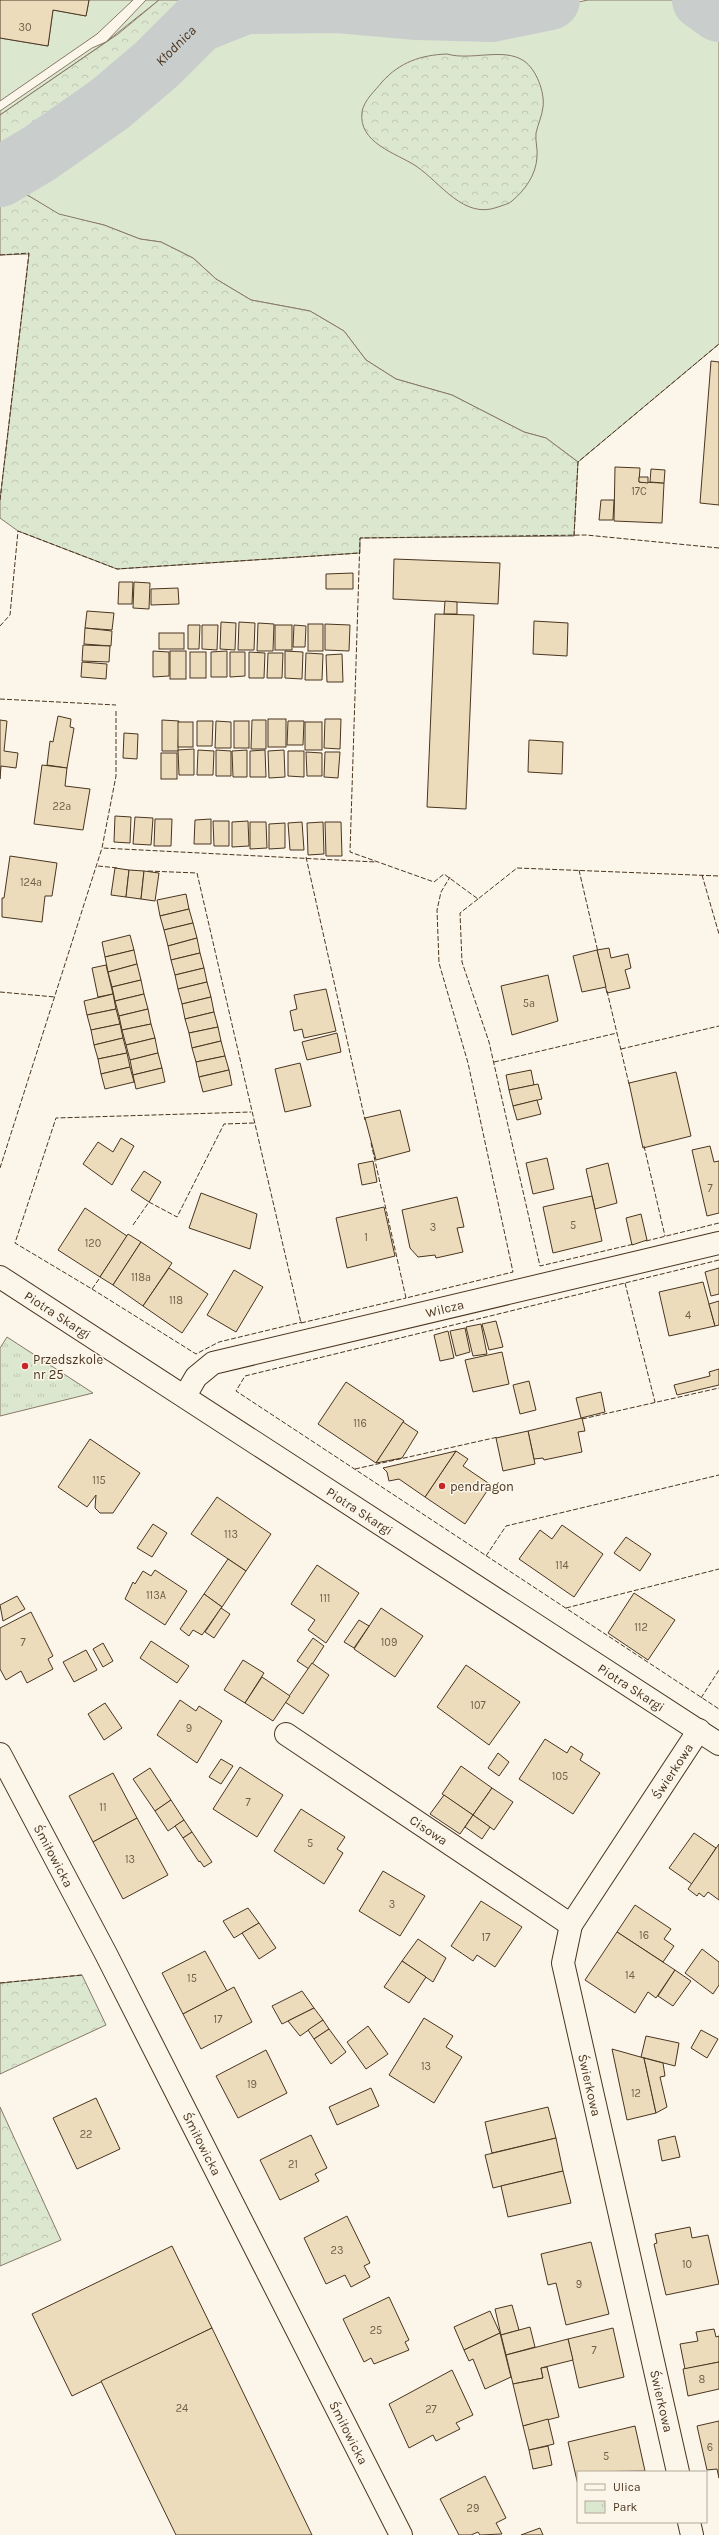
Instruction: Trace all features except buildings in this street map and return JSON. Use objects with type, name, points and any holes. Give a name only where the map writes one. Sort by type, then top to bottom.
[{"type":"street","name":"Wilcza","points":[[184,1396],[196,1377],[213,1363],[719,1243]]},
{"type":"street","name":"Piotra Skargi","points":[[0,1277],[719,1744]]},
{"type":"street","name":"Świerkowa","points":[[678,2471],[563,1963],[571,1925],[699,1730]]},
{"type":"street","name":"Cisowa","points":[[286,1734],[571,1925]]},
{"type":"street","name":"Śmiłowicka","points":[[0,1754],[106,1954],[401,2535]]},
{"type":"street","points":[[689,2523],[692,2535]]},
{"type":"green space","points":[[89,0],[133,0],[97,34],[0,101],[0,38],[48,46],[53,10],[86,16]]},
{"type":"green space","points":[[146,0],[159,0],[106,42]]},
{"type":"green space","points":[[159,0],[215,0],[205,4],[94,97],[0,158],[0,115],[118,34]]},
{"type":"green space","points":[[415,0],[504,0],[490,3]]},
{"type":"green space","points":[[588,0],[688,0],[719,21],[719,344],[578,462],[546,438],[524,432],[452,395],[396,379],[366,360],[344,331],[310,311],[251,300],[216,279],[193,258],[161,242],[140,239],[104,225],[59,215],[29,196],[2,194],[22,177],[71,142],[112,117],[197,36],[227,19],[254,13],[340,11],[486,21]]},
{"type":"green space","points":[[106,42],[0,115],[0,111],[92,48]]},
{"type":"green space","points":[[447,54],[466,56],[497,54],[516,57],[524,61],[532,69],[539,81],[543,95],[543,107],[536,133],[536,164],[529,182],[517,197],[508,204],[486,210],[474,208],[464,204],[454,198],[416,166],[380,146],[366,132],[362,123],[363,108],[370,96],[396,69],[420,58]]},
{"type":"green space","points":[[16,193],[29,196],[59,214],[104,225],[140,239],[161,242],[193,258],[216,279],[251,300],[310,311],[344,331],[366,360],[396,379],[452,395],[524,432],[546,438],[578,462],[574,536],[360,538],[360,553],[117,569],[18,531],[0,518],[0,500],[29,254],[0,255],[0,195]]},
{"type":"green space","name":"Przedszkole nr 25","points":[[7,1337],[93,1393],[0,1416],[0,1348]]},
{"type":"green space","points":[[82,1975],[106,2025],[0,2074],[0,1983]]},
{"type":"green space","points":[[0,2107],[61,2240],[0,2266]]},
{"type":"waterway","name":"Kłodnica","points":[[0,177],[40,153],[110,104],[157,64],[198,23],[245,4],[338,3],[417,10],[491,12],[550,0]]},
{"type":"waterway","name":"Kłodnica","points":[[702,0],[719,12]]},
{"type":"fence","points":[[0,255],[29,253],[0,500]]},
{"type":"fence","points":[[574,536],[578,462],[719,344]]},
{"type":"fence","points":[[0,626],[10,615],[18,531],[117,569],[360,553]]},
{"type":"fence","points":[[719,548],[586,535],[360,538],[350,852],[434,882],[444,874],[478,899],[517,868],[719,876]]},
{"type":"fence","points":[[0,699],[116,705]]},
{"type":"fence","points":[[116,711],[116,776],[102,848],[376,862]]},
{"type":"fence","points":[[0,1168],[102,848]]},
{"type":"fence","points":[[306,857],[365,1120]]},
{"type":"fence","points":[[98,866],[118,868]]},
{"type":"fence","points":[[579,870],[598,952]]},
{"type":"fence","points":[[148,871],[197,873],[301,1323],[406,1298]]},
{"type":"fence","points":[[702,875],[719,934]]},
{"type":"fence","points":[[371,1143],[406,1298],[513,1272],[468,1063],[439,963],[437,910],[441,892],[450,877]]},
{"type":"fence","points":[[478,899],[460,913],[462,962],[489,1042],[540,1266],[634,1244]]},
{"type":"fence","points":[[607,991],[629,1084]]},
{"type":"fence","points":[[0,992],[55,997]]},
{"type":"fence","points":[[621,1049],[719,1026]]},
{"type":"fence","points":[[494,1062],[617,1033]]},
{"type":"fence","points":[[99,1279],[92,1289],[15,1243],[56,1118],[251,1112]]},
{"type":"fence","points":[[133,1225],[149,1202],[177,1217],[224,1124],[254,1123]]},
{"type":"fence","points":[[644,1146],[665,1236]]},
{"type":"fence","points":[[646,1241],[719,1223]]},
{"type":"fence","points":[[719,1260],[245,1376],[236,1391],[719,1709]]},
{"type":"fence","points":[[625,1283],[655,1402]]},
{"type":"fence","points":[[92,1289],[196,1354],[219,1342],[302,1322]]},
{"type":"fence","points":[[582,1419],[719,1388]]},
{"type":"fence","points":[[355,1469],[498,1437]]},
{"type":"fence","points":[[486,1556],[506,1526],[719,1475]]},
{"type":"fence","points":[[566,1608],[719,1569]]},
{"type":"fence","points":[[701,1698],[719,1670]]},
{"type":"fence","points":[[0,1983],[82,1975]]},
{"type":"place","name":"Przedszkole nr 25","points":[[25,1366]]},
{"type":"place","name":"pendragon","points":[[442,1486]]}]
